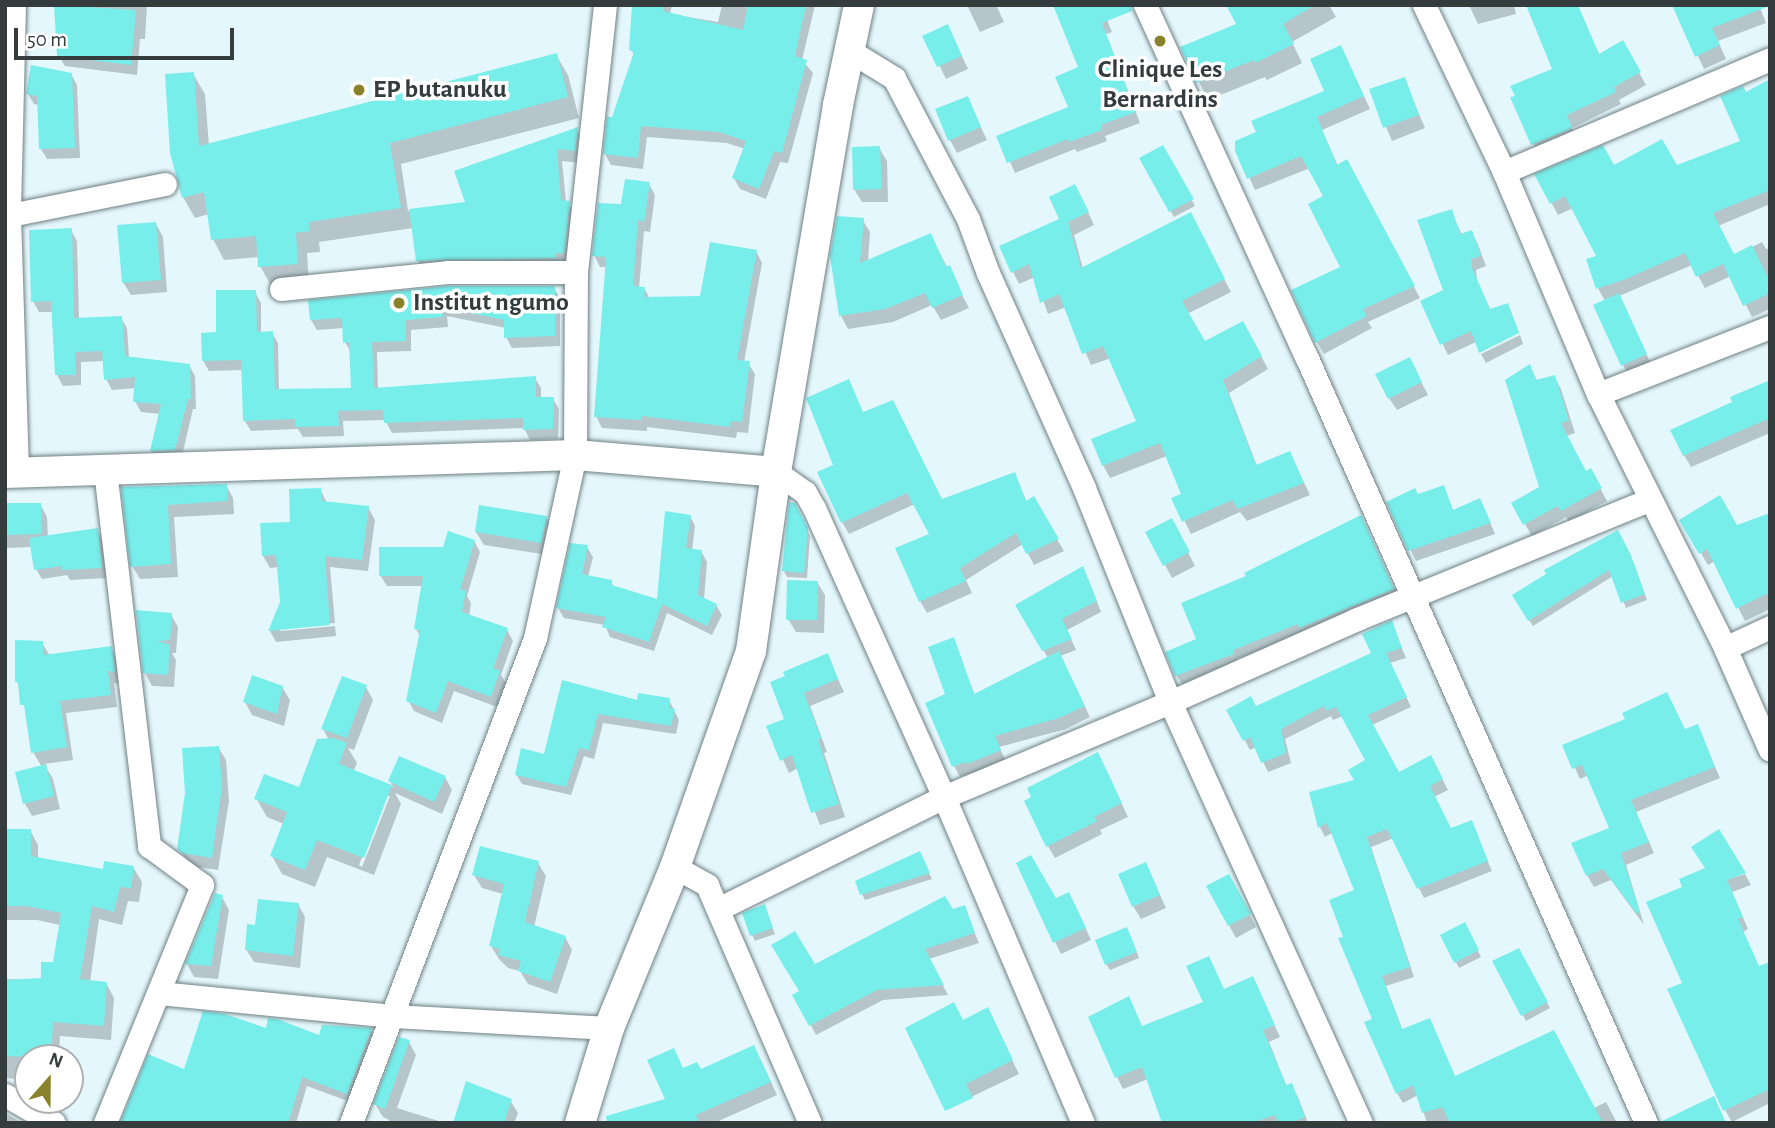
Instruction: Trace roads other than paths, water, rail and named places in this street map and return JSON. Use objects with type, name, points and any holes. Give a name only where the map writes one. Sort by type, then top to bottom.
[{"type":"street","points":[[14,5],[7,216],[11,473],[575,455],[776,472],[805,492],[814,508],[944,797],[1083,1123]]},
{"type":"street","points":[[351,1123],[535,638],[575,455],[576,272],[605,5]]},
{"type":"street","points":[[580,1123],[609,1028],[675,867],[751,651],[776,472],[838,105],[859,5]]},
{"type":"street","points":[[1145,5],[1306,356],[1646,1123]]},
{"type":"street","points":[[1424,5],[1504,172],[1598,394],[1648,500],[1725,648],[1770,750]]},
{"type":"street","points":[[850,51],[894,78],[968,219],[988,273],[1084,488],[1170,702],[1361,1123]]},
{"type":"street","points":[[1504,172],[1770,59]]},
{"type":"street","points":[[7,216],[165,184]]},
{"type":"street","points":[[281,289],[447,272],[576,272]]},
{"type":"street","points":[[1598,394],[1770,327]]},
{"type":"street","points":[[105,470],[149,846],[202,886],[105,1123]]},
{"type":"street","points":[[718,909],[944,797],[1170,702],[1334,629],[1648,500]]},
{"type":"street","points":[[1725,648],[1770,626]]},
{"type":"street","points":[[675,867],[707,885],[810,1123]]},
{"type":"street","points":[[159,993],[393,1016],[609,1028]]},
{"type":"street","points":[[5,1095],[54,1123]]},
{"type":"place","name":"Clinique Les Bernardins","points":[[1160,41]]},
{"type":"place","name":"EP butanuku","points":[[359,90]]},
{"type":"place","name":"Institut ngumo","points":[[399,303]]}]
